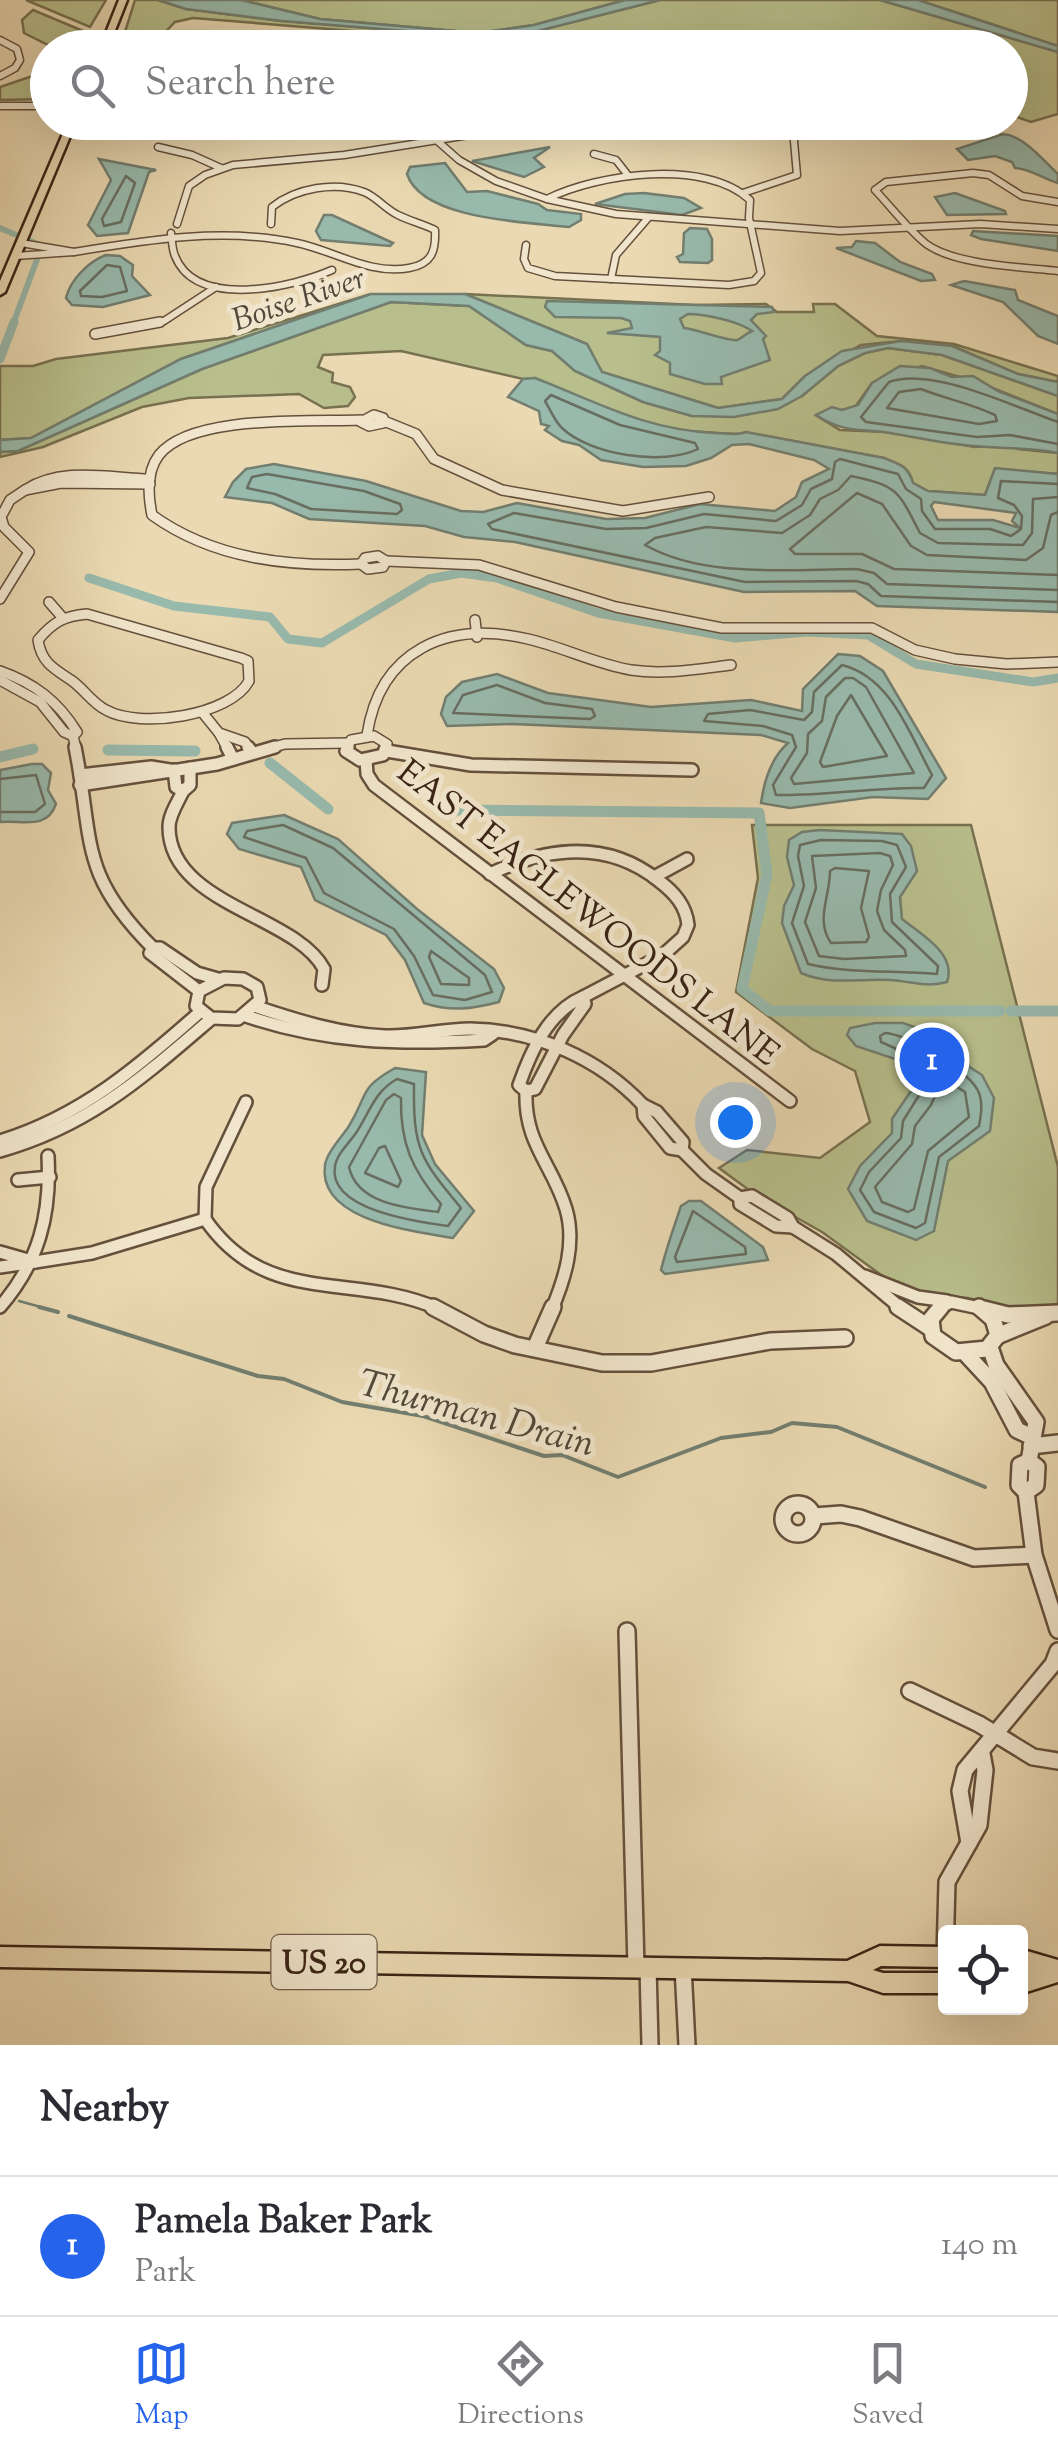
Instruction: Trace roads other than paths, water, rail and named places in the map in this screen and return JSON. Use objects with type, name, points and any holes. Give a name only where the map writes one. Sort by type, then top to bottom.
[{"type":"highway","points":[[111,30],[123,0]]},
{"type":"highway","points":[[0,292],[64,140]]},
{"type":"main road","name":"US 20","points":[[848,1971],[880,1956],[938,1957]]},
{"type":"main road","name":"US 20","points":[[0,1958],[848,1971],[883,1983],[938,1984]]},
{"type":"main road","points":[[1028,1962],[1058,1971]]},
{"type":"main road","points":[[1028,1981],[1058,1971]]},
{"type":"street","points":[[0,40],[17,49],[20,60],[16,68],[0,76]]},
{"type":"street","points":[[0,104],[30,104]]},
{"type":"street","points":[[350,262],[307,282],[276,289],[216,287],[184,271],[176,250],[176,224],[184,194],[200,178],[222,168],[449,140]]},
{"type":"street","points":[[744,193],[797,175],[794,140]]},
{"type":"street","points":[[438,142],[482,174],[547,199],[648,218],[840,231],[991,224],[1058,228]]},
{"type":"street","points":[[158,147],[192,154],[222,168]]},
{"type":"street","points":[[594,154],[616,160],[627,174]]},
{"type":"street","points":[[1058,202],[1022,196],[988,176],[974,173],[876,185],[875,190],[926,243],[945,253],[998,266],[1058,271]]},
{"type":"street","points":[[526,245],[524,262],[536,272],[729,285],[758,278],[761,273],[750,226],[750,200],[744,193],[686,177],[627,174],[581,182],[547,199]]},
{"type":"street","points":[[16,256],[175,238],[260,237],[311,246],[350,262],[405,269],[426,264],[436,245],[434,230],[360,191],[313,190],[284,197],[272,206],[272,224],[260,237]]},
{"type":"street","points":[[611,279],[616,255],[648,218]]},
{"type":"street","points":[[21,242],[40,249],[74,252]]},
{"type":"street","points":[[94,334],[164,321],[216,287]]},
{"type":"street","points":[[709,497],[622,511],[502,490],[434,459],[416,434],[374,415],[361,420],[198,435],[164,450],[150,482],[152,515],[163,525],[276,563],[361,564],[373,556],[386,561],[479,565],[616,608],[722,628],[872,628],[888,632],[919,651],[935,654],[1017,665],[1058,662]]},
{"type":"street","points":[[0,599],[29,552],[4,527],[1,518],[5,499],[40,482],[150,482]]},
{"type":"street","points":[[49,602],[62,618]]},
{"type":"street","points":[[101,614],[190,646],[241,657],[251,667],[245,687],[222,708],[202,712],[142,716],[110,713],[38,655],[38,640],[43,632],[62,618],[101,614]]},
{"type":"street","points":[[475,620],[477,637]]},
{"type":"street","points":[[367,735],[367,711],[373,694],[394,667],[426,646],[477,637],[519,637],[625,669],[649,672],[731,664]]},
{"type":"street","points":[[0,670],[26,680],[50,696],[67,714],[76,732],[72,736]]},
{"type":"street","points":[[0,680],[40,702],[64,732],[72,736]]},
{"type":"street","points":[[202,712],[233,759]]},
{"type":"street","points":[[219,734],[245,742],[252,752]]},
{"type":"street","points":[[80,780],[190,768],[307,741],[348,744],[367,735],[384,740],[387,752]]},
{"type":"street","points":[[72,736],[90,864],[113,908],[152,948],[160,948],[198,972],[218,979],[251,982],[260,994],[252,1011],[229,1021],[205,1015],[196,1006],[199,991],[218,979]]},
{"type":"street","name":"EAST EAGLEWOODS LANE","points":[[348,744],[349,755],[366,760],[374,785],[790,1101]]},
{"type":"street","points":[[366,760],[387,752],[471,765],[692,770]]},
{"type":"street","points":[[190,768],[190,785],[183,791],[169,823],[171,842],[179,857],[192,874],[260,924],[310,946],[324,969],[322,985]]},
{"type":"street","points":[[174,770],[176,786],[183,791]]},
{"type":"street","points":[[490,874],[528,856],[578,851],[622,857],[677,898],[686,910],[689,925],[683,938],[652,960],[564,1006],[521,1078],[519,1085],[526,1091],[526,1132],[560,1196],[570,1228],[557,1293],[536,1348]]},
{"type":"street","points":[[654,878],[687,859]]},
{"type":"street","points":[[152,948],[150,953],[199,991]]},
{"type":"street","points":[[526,1091],[535,1089],[585,1004],[583,996]]},
{"type":"street","points":[[252,1011],[304,1035],[368,1045],[484,1040],[494,1034],[542,1041],[582,1054],[622,1079],[643,1105],[657,1112],[683,1142],[682,1150],[706,1174],[740,1198],[752,1196],[788,1218],[792,1227],[860,1273],[918,1297],[1008,1315],[1054,1314]]},
{"type":"street","points":[[0,1141],[40,1129],[99,1100],[205,1015]]},
{"type":"street","points":[[0,1151],[67,1130],[111,1106],[205,1015]]},
{"type":"street","points":[[246,1102],[206,1187],[205,1219],[230,1254],[258,1269],[328,1288],[420,1302],[482,1333],[594,1362],[652,1364],[748,1344],[845,1338]]},
{"type":"street","points":[[0,1308],[24,1282],[35,1262],[50,1177],[48,1156]]},
{"type":"street","points":[[18,1180],[50,1177]]},
{"type":"street","points":[[0,1267],[76,1257],[205,1219]]},
{"type":"street","points":[[0,1252],[35,1262]]},
{"type":"street","points":[[860,1273],[880,1295],[930,1328],[938,1343],[966,1354],[992,1382],[1008,1415],[1031,1448],[1036,1485],[1026,1492],[1034,1555],[1057,1621]]},
{"type":"street","points":[[930,1328],[934,1312],[951,1302]]},
{"type":"street","points":[[984,1309],[997,1325],[993,1342],[996,1364],[1036,1422],[1031,1448]]},
{"type":"street","points":[[966,1354],[1054,1314]]},
{"type":"street","points":[[1008,1415],[1026,1410]]},
{"type":"street","points":[[1031,1448],[1058,1443]]},
{"type":"street","points":[[814,1516],[841,1514],[860,1518],[974,1558],[1034,1555]]},
{"type":"street","points":[[627,1631],[642,1967],[650,2045]]},
{"type":"street","points":[[945,1925],[946,1882],[979,1825],[982,1754],[1053,1664],[1058,1652]]},
{"type":"street","points":[[910,1691],[996,1734],[1032,1757],[1058,1762]]},
{"type":"street","points":[[683,1967],[688,2045]]},
{"type":"water","points":[[158,0],[241,0],[320,19],[444,30],[282,21],[186,9]]},
{"type":"water","points":[[625,0],[660,0],[542,30],[499,30],[534,25]]},
{"type":"water","points":[[880,0],[918,0],[1009,30],[983,30]]},
{"type":"water","points":[[1028,36],[1058,46],[1058,52],[1028,43]]},
{"type":"water","points":[[985,140],[1019,140],[1058,174],[1058,183],[1015,168],[1012,162],[995,156],[968,160],[957,149]]},
{"type":"water","points":[[550,147],[534,158],[544,167],[524,177],[472,161]]},
{"type":"water","points":[[99,159],[156,170],[149,172],[128,233],[97,236],[88,225],[111,180]]},
{"type":"water","points":[[445,163],[467,192],[487,191],[538,204],[547,210],[581,214],[581,220],[569,227],[454,210],[417,189],[407,174],[410,167]]},
{"type":"water","points":[[955,193],[1006,214],[947,215],[935,197]]},
{"type":"water","points":[[625,194],[684,198],[701,208],[682,215],[595,204]]},
{"type":"water","points":[[324,215],[332,215],[393,243],[390,246],[321,240],[316,231]]},
{"type":"water","points":[[690,228],[707,229],[712,239],[712,260],[708,263],[680,262],[677,257],[683,254],[684,233]]},
{"type":"water","points":[[973,231],[1058,236],[1058,251],[981,239],[971,235]]},
{"type":"water","points":[[856,241],[875,243],[900,262],[932,274],[935,280],[921,281],[836,248],[852,247]]},
{"type":"water","points":[[106,255],[120,256],[133,265],[132,276],[150,295],[103,307],[72,305],[66,298],[76,278]]},
{"type":"water","points":[[964,281],[1015,290],[1018,300],[1058,316],[1058,344],[1038,336],[1003,302],[951,285]]},
{"type":"water","points":[[371,294],[465,294],[587,344],[602,372],[718,408],[782,399],[805,376],[842,351],[901,341],[952,346],[1018,374],[1058,382],[1058,396],[942,355],[888,348],[865,353],[838,366],[802,396],[778,409],[734,417],[692,416],[643,402],[575,371],[552,351],[526,345],[469,306],[391,302],[202,369],[18,451],[0,452],[0,440],[31,438],[181,359]]},
{"type":"water","points":[[547,301],[772,307],[774,312],[757,314],[751,320],[766,336],[763,339],[770,360],[721,377],[722,384],[705,384],[670,374],[670,363],[655,355],[660,351],[660,337],[607,333],[632,328],[630,321],[555,317],[545,307]],"holes":[[[688,314],[730,321],[752,331],[733,340],[684,328],[680,319]]]},
{"type":"water","points":[[900,366],[930,368],[952,377],[973,376],[998,391],[1058,414],[1058,453],[853,429],[816,415],[832,407],[842,410],[858,405],[872,383]]},
{"type":"water","points":[[535,378],[666,427],[746,432],[884,458],[902,466],[913,483],[928,491],[985,495],[995,468],[1058,474],[1058,612],[877,606],[855,591],[744,592],[515,542],[464,537],[425,526],[309,519],[272,503],[225,497],[246,469],[274,464],[366,481],[461,511],[483,512],[517,503],[606,519],[645,518],[700,504],[775,511],[796,497],[802,482],[829,469],[814,460],[749,444],[732,445],[711,458],[686,466],[643,467],[601,460],[545,430],[549,426],[541,424],[539,411],[508,397],[523,379]],"holes":[[[934,502],[1016,513],[1012,521],[1020,528],[993,520],[938,520],[931,506]]]},
{"type":"water","points":[[838,654],[860,656],[883,671],[946,778],[928,799],[873,797],[790,808],[761,803],[769,770],[788,743],[761,735],[513,724],[447,726],[441,714],[446,697],[462,682],[497,674],[548,693],[651,707],[751,700],[802,711],[803,689]]},
{"type":"water","points":[[42,764],[51,773],[48,790],[56,804],[52,812],[40,821],[0,822],[0,770]]},
{"type":"water","points":[[284,815],[338,839],[417,909],[494,969],[504,988],[499,1002],[462,1008],[424,1003],[405,960],[386,935],[315,900],[301,867],[239,849],[227,834],[232,823]]},
{"type":"water","points":[[802,832],[902,834],[911,846],[917,871],[900,897],[902,919],[942,954],[949,972],[947,982],[834,980],[801,973],[782,923],[784,906],[794,885],[787,857],[789,840]]},
{"type":"water","points":[[903,1023],[926,1031],[945,1051],[982,1075],[994,1098],[990,1131],[948,1161],[934,1231],[916,1240],[867,1221],[848,1189],[860,1166],[892,1133],[892,1119],[917,1082],[910,1064],[856,1046],[847,1035],[850,1028]]},
{"type":"water","points":[[395,1068],[426,1072],[422,1135],[435,1164],[474,1211],[453,1238],[371,1220],[336,1199],[327,1184],[326,1160],[369,1087]]},
{"type":"water","points":[[701,1201],[763,1247],[768,1260],[665,1274],[661,1270],[670,1238],[681,1206]]},
{"type":"waterway","points":[[0,228],[42,246],[13,324]]},
{"type":"waterway","points":[[0,359],[14,322]]},
{"type":"waterway","points":[[89,578],[174,606],[270,617],[288,639],[322,643],[429,579],[461,573],[497,578],[598,613],[735,638],[807,632],[868,635],[916,664],[1033,682],[1058,678]]},
{"type":"waterway","points":[[0,757],[33,749]]},
{"type":"waterway","points":[[108,750],[195,751]]},
{"type":"waterway","points":[[270,763],[328,809]]},
{"type":"waterway","points":[[447,810],[759,813],[767,874],[742,989],[770,1011],[1000,1011]]},
{"type":"waterway","points":[[1011,1011],[1058,1011]]},
{"type":"waterway","name":"Thurman Drain","points":[[19,1301],[48,1309]]},
{"type":"waterway","name":"Thurman Drain","points":[[39,1307],[58,1312]]},
{"type":"waterway","name":"Thurman Drain","points":[[69,1316],[258,1376],[284,1379],[342,1402],[423,1416],[544,1456],[562,1455],[618,1477],[721,1438],[771,1432],[792,1423],[837,1427],[985,1487]]},
{"type":"place","name":"Pamela Baker Park","points":[[932,1060]]},
{"type":"water label","name":"Boise River","points":[[298,298]]}]
